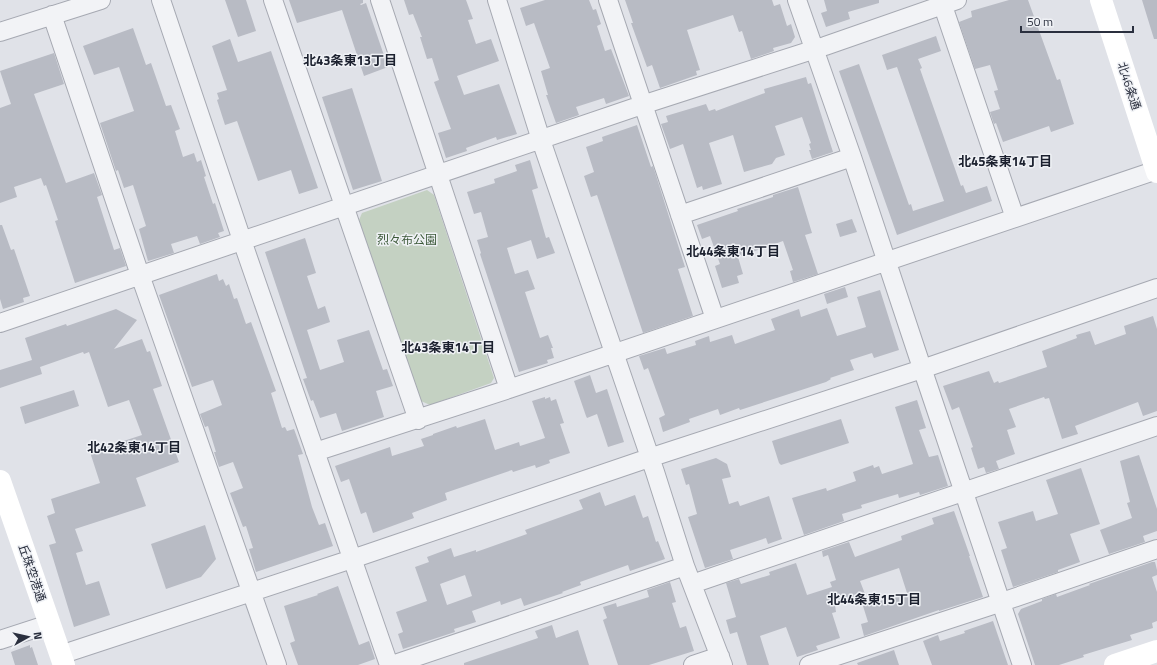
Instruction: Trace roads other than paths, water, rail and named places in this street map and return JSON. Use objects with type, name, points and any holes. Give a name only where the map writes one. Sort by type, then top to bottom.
[{"type":"street","points":[[0,32],[100,0]]},
{"type":"street","points":[[161,0],[242,240],[389,665]]},
{"type":"street","points":[[273,0],[418,420]]},
{"type":"street","points":[[380,0],[508,389]]},
{"type":"street","points":[[497,0],[542,140],[685,566],[722,660],[693,665]]},
{"type":"street","points":[[608,0],[715,320]]},
{"type":"street","points":[[797,0],[852,157],[1022,665]]},
{"type":"street","name":"北46条通","points":[[1101,0],[1157,171]]},
{"type":"street","points":[[0,323],[642,105],[814,50],[947,2],[1015,218]]},
{"type":"street","points":[[52,15],[140,275],[277,665]]},
{"type":"street","points":[[680,215],[852,157]]},
{"type":"street","points":[[316,452],[418,420],[1157,171]]},
{"type":"street","points":[[62,660],[252,592],[649,458],[922,369],[1157,288]]},
{"type":"street","points":[[692,584],[1157,426]]},
{"type":"street","name":"丘珠空港通","points":[[0,481],[62,660]]},
{"type":"street","points":[[809,665],[1001,603],[1157,549]]},
{"type":"street","points":[[392,665],[685,566]]},
{"type":"street","points":[[0,640],[49,624]]},
{"type":"street","points":[[1115,665],[1157,651]]},
{"type":"district","name":"北43条東13丁目","points":[[350,60]]},
{"type":"district","name":"北45条東14丁目","points":[[1005,161]]},
{"type":"district","name":"北44条東14丁目","points":[[733,251]]},
{"type":"district","name":"北43条東14丁目","points":[[448,347]]},
{"type":"district","name":"北42条東14丁目","points":[[134,447]]},
{"type":"district","name":"北44条東15丁目","points":[[874,599]]},
{"type":"park label","name":"烈々布公園","points":[[407,240]]}]
